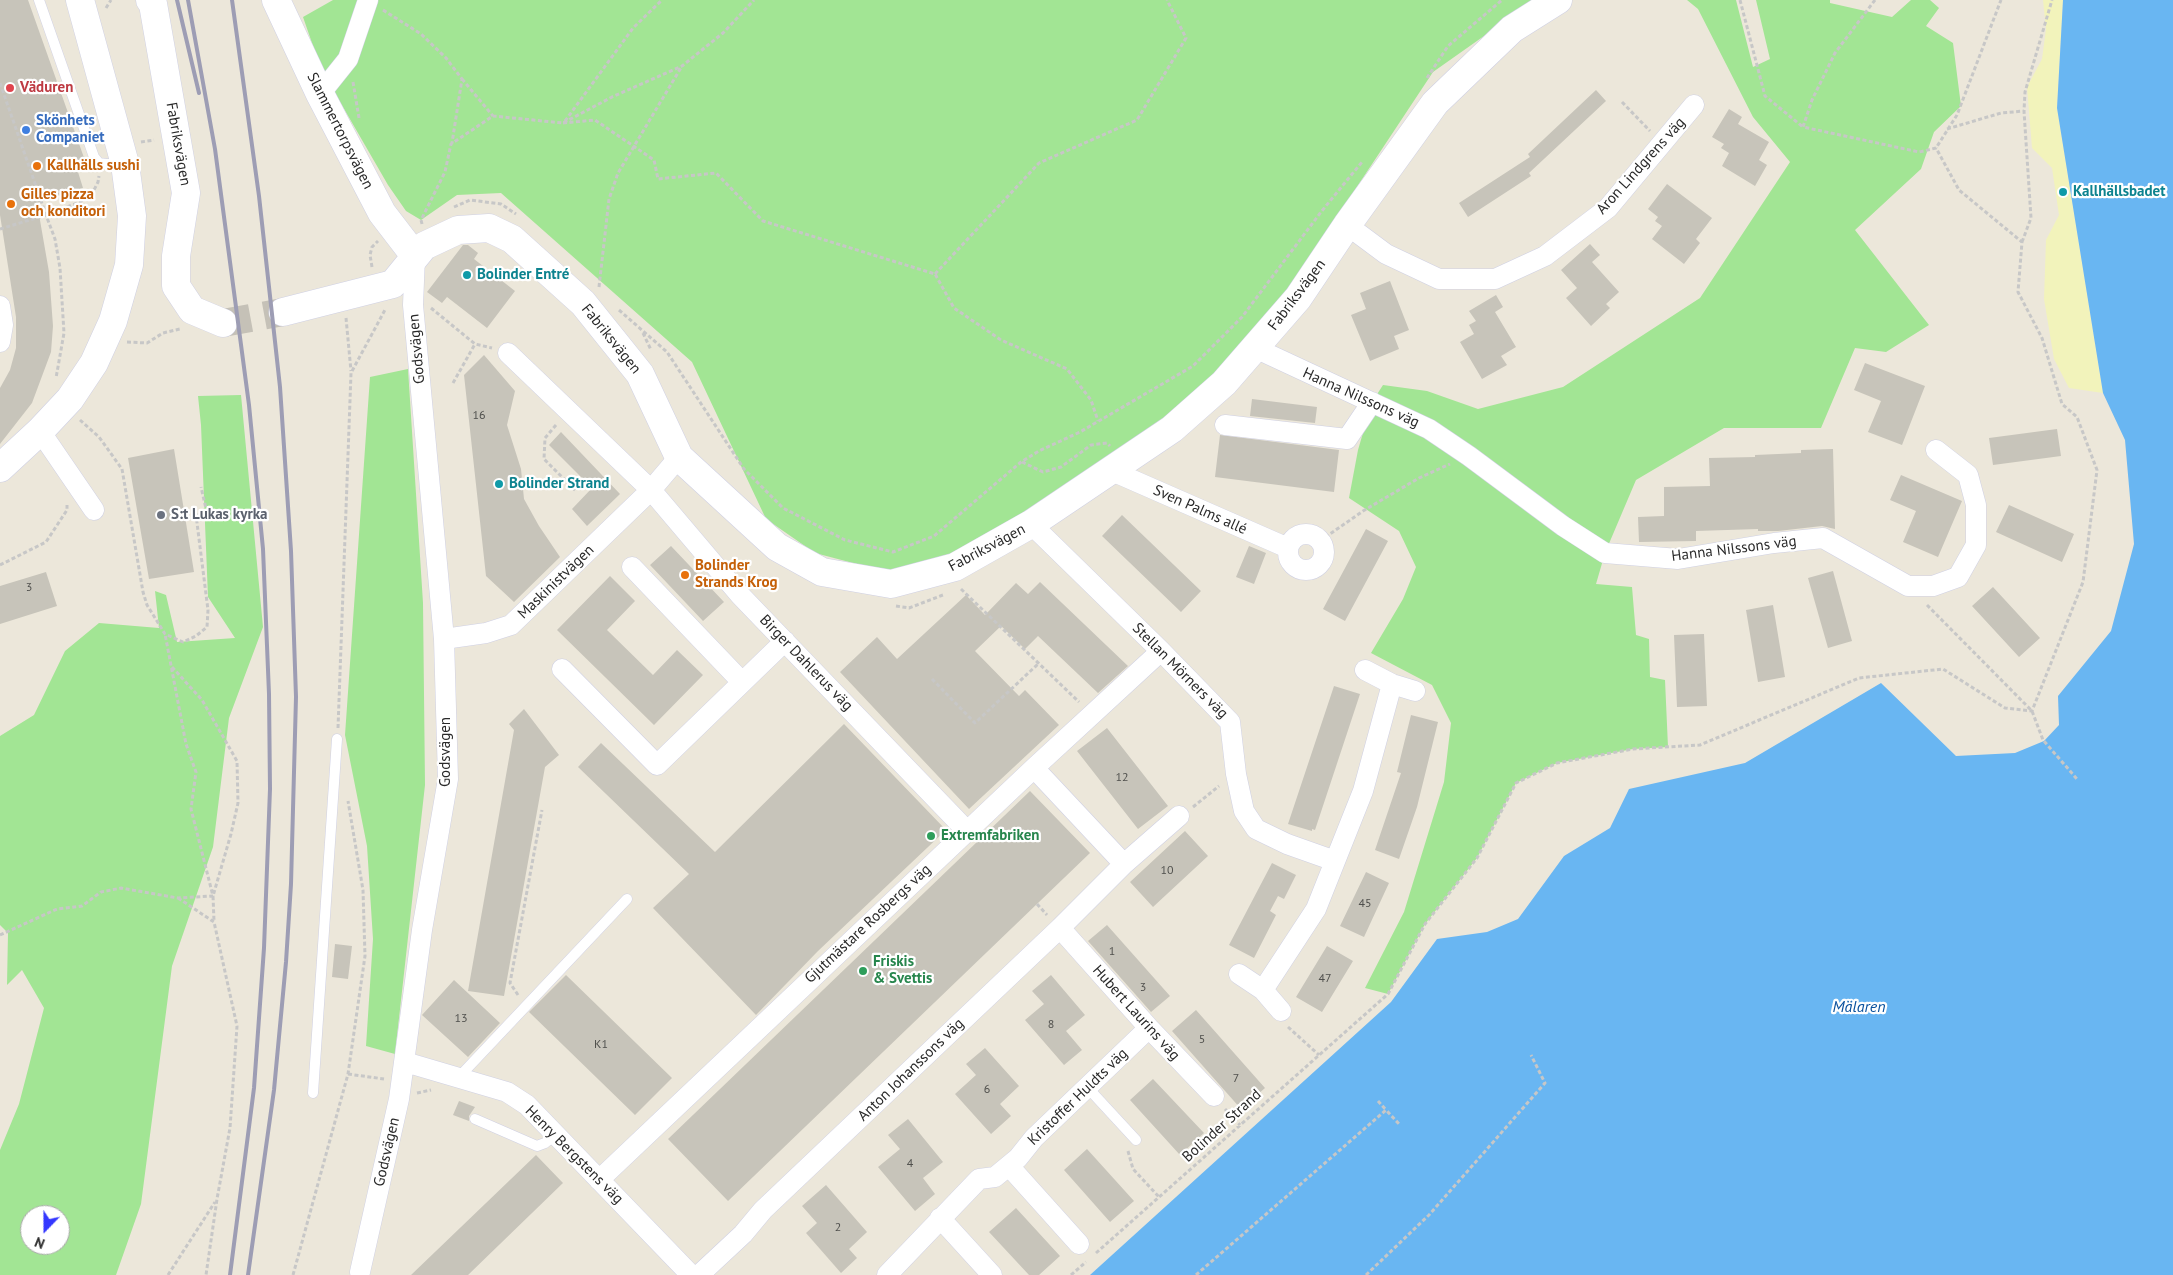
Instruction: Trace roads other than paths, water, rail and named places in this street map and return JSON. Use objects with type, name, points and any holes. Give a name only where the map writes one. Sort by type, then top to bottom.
[{"type":"street","points":[[0,468],[40,431],[70,399],[89,370],[113,321],[129,265],[132,216],[120,156],[80,0]]},
{"type":"street","name":"Fabriksvägen","points":[[150,0],[153,4],[186,193],[176,256],[176,286],[192,310],[223,323]]},
{"type":"street","name":"Slammertorpsvägen","points":[[276,0],[320,94],[382,213],[415,256]]},
{"type":"street","name":"Fabriksvägen","points":[[283,312],[393,284],[424,246],[458,230],[489,228],[512,239],[583,303],[640,374],[679,457],[776,547],[822,572],[891,584],[955,567],[1032,524],[1120,466],[1187,416],[1224,383],[1298,298],[1347,225],[1435,103],[1512,29],[1558,0]]},
{"type":"street","points":[[320,94],[348,59],[368,2]]},
{"type":"street","name":"Aron Lindgrens väg","points":[[1347,225],[1386,254],[1439,279],[1495,279],[1545,256],[1608,208],[1694,105]]},
{"type":"street","name":"Godsvägen","points":[[360,1272],[400,1099],[422,930],[448,779],[444,639],[413,305],[415,256]]},
{"type":"street","points":[[0,306],[3,325],[0,342]]},
{"type":"street","name":"Hanna Nilssons väg","points":[[1256,348],[1429,429],[1469,456],[1563,526],[1605,553],[1678,559],[1774,543],[1824,538],[1908,586],[1933,586],[1958,577],[1976,545],[1976,505],[1968,475],[1936,450]]},
{"type":"street","name":"Birger Dahlerus väg","points":[[508,353],[651,490],[740,595],[967,831]]},
{"type":"street","points":[[1225,425],[1348,439],[1372,402]]},
{"type":"street","points":[[40,431],[94,510]]},
{"type":"street","points":[[651,490],[679,457]]},
{"type":"street","name":"Sven Palms allé","points":[[1120,466],[1288,548]]},
{"type":"street","name":"Maskinistvägen","points":[[444,639],[486,633],[511,625],[651,490]]},
{"type":"street","name":"Stellan Mörners väg","points":[[1032,524],[1230,722],[1236,774],[1244,811],[1256,829],[1287,844],[1335,861]]},
{"type":"street","points":[[1310,535],[1320,541],[1323,549],[1322,560],[1318,565],[1307,570],[1301,569],[1289,560],[1288,548],[1294,538],[1310,535]]},
{"type":"street","points":[[632,567],[742,682]]},
{"type":"street","points":[[562,669],[658,765],[785,641]]},
{"type":"street","name":"Gjutmästare Rosbergs väg","points":[[599,1180],[967,831],[1161,651]]},
{"type":"street","points":[[1365,670],[1392,684],[1415,691]]},
{"type":"street","points":[[1263,990],[1316,908],[1364,791],[1392,684]]},
{"type":"street","points":[[1034,768],[1124,864]]},
{"type":"street","name":"Anton Johanssons väg","points":[[699,1275],[743,1234],[770,1203],[1060,928],[1124,864],[1187,811]]},
{"type":"street","name":"Hubert Laurins väg","points":[[1060,928],[1149,1028],[1214,1096]]},
{"type":"street","points":[[1239,974],[1263,990],[1282,1011]]},
{"type":"street","name":"Kristoffer Huldts väg","points":[[887,1275],[979,1179],[995,1177],[1018,1158],[1034,1138],[1149,1028]]},
{"type":"street","name":"Henry Bergstens väg","points":[[405,1062],[507,1092],[527,1105],[691,1275]]},
{"type":"street","points":[[1008,1166],[1078,1244]]},
{"type":"street","points":[[940,1218],[992,1275]]},
{"type":"lane","points":[[39,0],[94,157],[120,156]]},
{"type":"lane","points":[[313,1093],[338,739]]},
{"type":"lane","points":[[459,1077],[627,899]]},
{"type":"lane","points":[[1088,1088],[1136,1140]]},
{"type":"lane","points":[[475,1119],[537,1146],[545,1143],[555,1135]]},
{"type":"water","name":"Mälaren","points":[[2063,0],[2173,0],[2173,1275],[1090,1275],[1391,1002],[1437,939],[1487,932],[1518,919],[1564,856],[1610,828],[1629,789],[1745,763],[1881,683],[1956,756],[2015,753],[2044,741],[2059,725],[2058,696],[2111,631],[2134,544],[2125,440],[2103,393],[2057,108]]},
{"type":"tunnel","points":[[223,323],[283,312]]},
{"type":"railway","points":[[177,0],[199,93]]},
{"type":"railway","points":[[188,0],[215,149],[249,405],[263,549],[269,694],[270,789],[264,948],[254,1088],[230,1275]]},
{"type":"railway","points":[[232,0],[259,196],[280,387],[291,551],[296,697],[291,884],[286,962],[274,1090],[248,1275]]},
{"type":"place","name":"Väduren","points":[[10,88]]},
{"type":"place","name":"Skönhets Companiet","points":[[26,130]]},
{"type":"place","name":"Kallhälls sushi","points":[[37,166]]},
{"type":"place","name":"Kallhällsbadet","points":[[2063,192]]},
{"type":"place","name":"Gilles pizza och konditori","points":[[11,204]]},
{"type":"place","name":"Bolinder Entré","points":[[467,275]]},
{"type":"place","name":"Bolinder Strand","points":[[499,484]]},
{"type":"place","name":"S:t Lukas kyrka","points":[[161,515]]},
{"type":"place","name":"Bolinder Strands Krog","points":[[685,575]]},
{"type":"place","name":"Extremfabriken","points":[[931,836]]},
{"type":"place","name":"Friskis & Svettis","points":[[863,971]]}]
